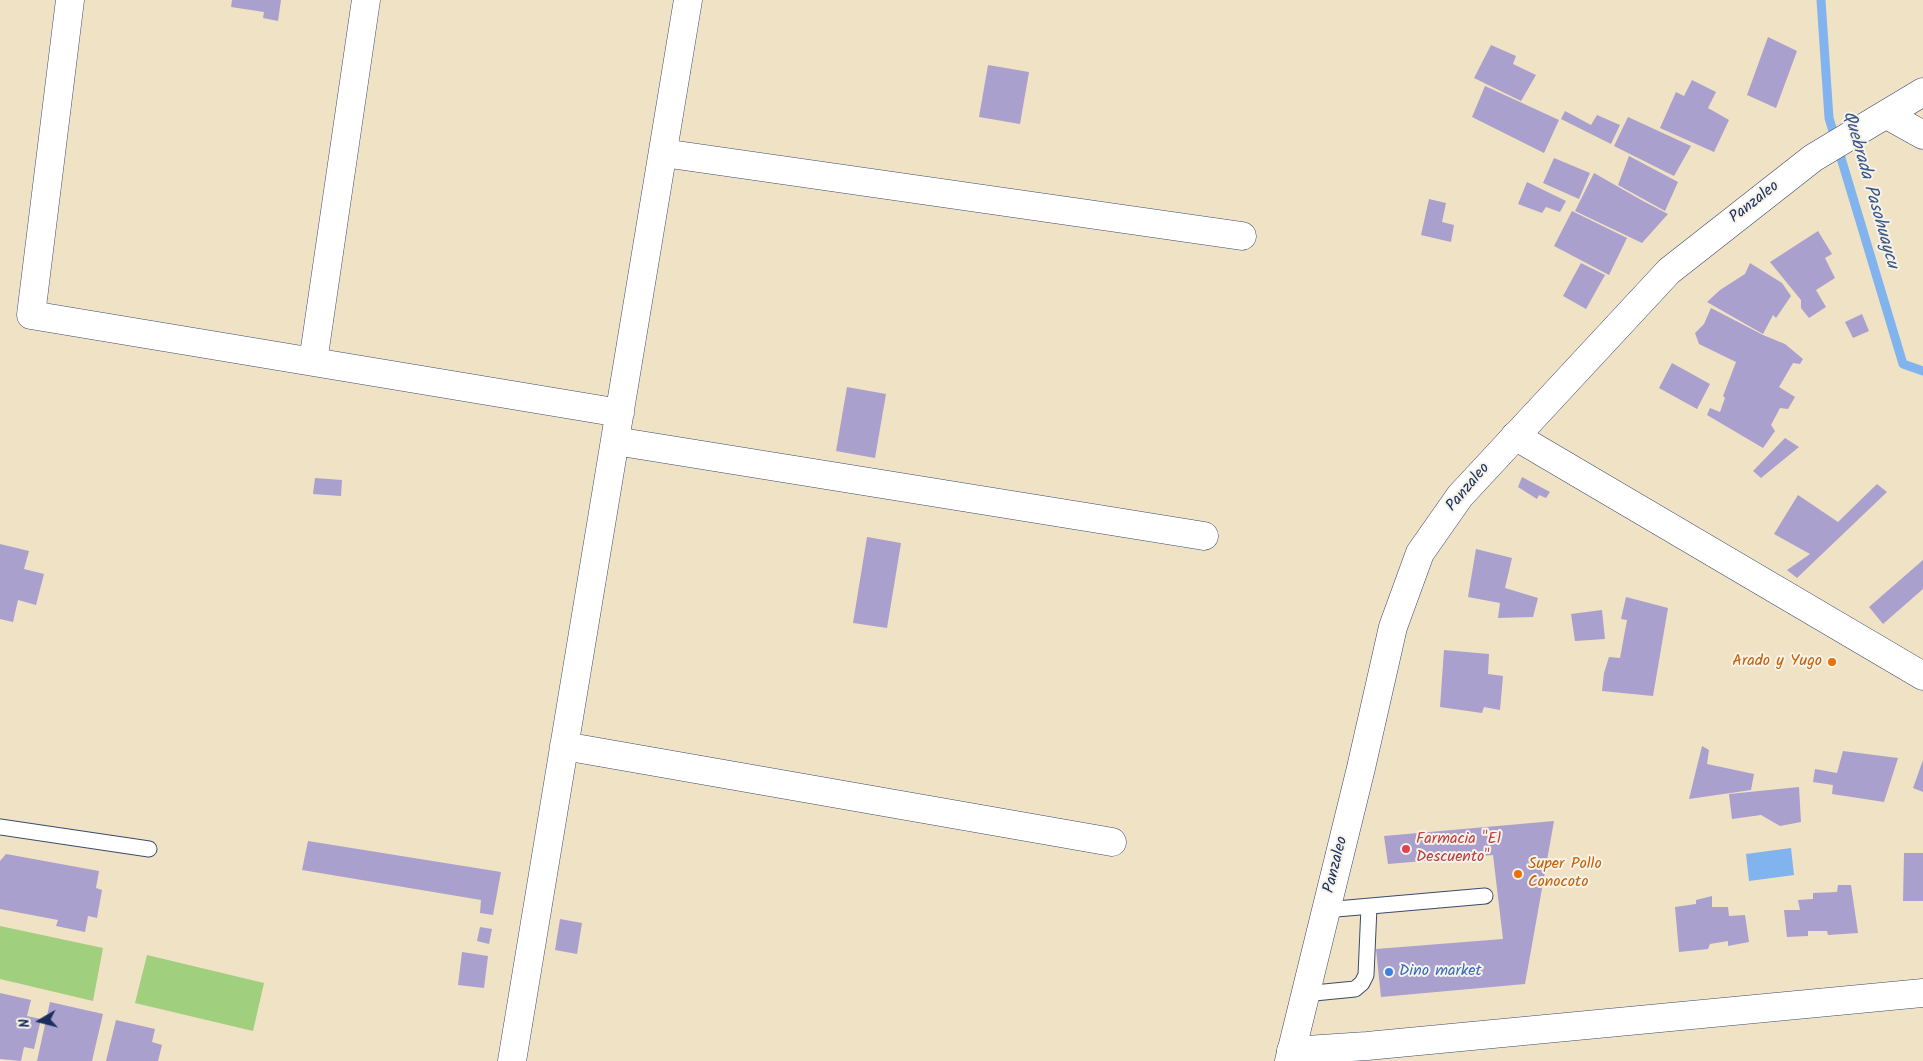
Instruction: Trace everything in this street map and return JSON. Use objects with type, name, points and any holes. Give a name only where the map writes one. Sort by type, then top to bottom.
[{"type":"street","points":[[70,0],[31,315],[620,414]]},
{"type":"street","points":[[313,362],[366,0]]},
{"type":"street","points":[[512,1061],[688,0]]},
{"type":"street","name":"Panzaleo","points":[[1290,1056],[1361,768],[1393,628],[1420,553],[1460,496],[1669,271],[1812,158],[1923,92]]},
{"type":"street","points":[[1886,115],[1923,135]]},
{"type":"street","points":[[662,153],[1242,236]]},
{"type":"street","points":[[1515,436],[1923,676]]},
{"type":"street","points":[[615,441],[1204,536]]},
{"type":"street","points":[[564,746],[1112,842]]},
{"type":"street","points":[[1290,1056],[1367,1046],[1923,993]]},
{"type":"lane","points":[[0,827],[149,849]]},
{"type":"lane","points":[[1326,910],[1485,896]]},
{"type":"lane","points":[[1304,994],[1355,989],[1362,984],[1366,975],[1369,907]]},
{"type":"green space","points":[[0,926],[103,948],[93,1001],[0,979]]},
{"type":"green space","points":[[147,955],[264,983],[253,1031],[135,1003]]},
{"type":"water","points":[[1791,848],[1794,875],[1749,881],[1746,854]]},
{"type":"building","points":[[232,0],[281,0],[278,21],[263,18],[264,12],[231,7]]},
{"type":"building","points":[[1768,37],[1797,51],[1776,108],[1747,95]]},
{"type":"building","points":[[1491,45],[1516,56],[1513,64],[1536,75],[1521,101],[1474,78]]},
{"type":"building","points":[[988,65],[1029,72],[1020,124],[979,117]]},
{"type":"building","points":[[1692,80],[1716,92],[1708,108],[1729,120],[1714,152],[1660,128],[1676,92],[1684,96]]},
{"type":"building","points":[[1485,86],[1559,120],[1544,153],[1472,117]]},
{"type":"building","points":[[1565,111],[1591,125],[1597,115],[1620,125],[1611,144],[1561,119]]},
{"type":"building","points":[[1628,117],[1691,146],[1674,176],[1614,146]]},
{"type":"building","points":[[1629,156],[1678,182],[1665,211],[1618,185]]},
{"type":"building","points":[[1554,158],[1590,173],[1579,199],[1543,183]]},
{"type":"building","points":[[1594,173],[1668,214],[1642,243],[1575,211]]},
{"type":"building","points":[[1527,182],[1566,201],[1560,212],[1546,207],[1542,213],[1518,204]]},
{"type":"building","points":[[1429,199],[1446,203],[1442,222],[1454,225],[1451,242],[1421,235]]},
{"type":"building","points":[[1572,211],[1627,238],[1609,275],[1554,246]]},
{"type":"building","points":[[1818,231],[1832,254],[1825,258],[1835,278],[1816,290],[1826,307],[1809,318],[1801,308],[1801,300],[1770,262]]},
{"type":"building","points":[[1581,263],[1605,275],[1586,309],[1563,296]]},
{"type":"building","points":[[1750,263],[1782,283],[1791,296],[1776,318],[1773,315],[1763,334],[1707,302],[1720,290],[1745,274]]},
{"type":"building","points":[[1711,308],[1763,335],[1785,344],[1803,359],[1800,364],[1793,363],[1779,387],[1795,397],[1788,409],[1780,408],[1771,425],[1775,431],[1763,448],[1707,415],[1710,408],[1720,412],[1725,398],[1723,396],[1736,362],[1699,344],[1695,333],[1704,324]]},
{"type":"building","points":[[1862,314],[1869,331],[1853,338],[1845,322]]},
{"type":"building","points":[[1672,363],[1710,384],[1697,409],[1659,388]]},
{"type":"building","points":[[847,387],[886,394],[875,458],[836,451]]},
{"type":"building","points":[[1785,438],[1799,447],[1761,478],[1753,471]]},
{"type":"building","points":[[1522,477],[1550,492],[1546,498],[1539,495],[1537,499],[1518,487]]},
{"type":"building","points":[[315,478],[342,480],[341,496],[313,494]]},
{"type":"building","points":[[1877,484],[1887,492],[1797,578],[1787,570],[1810,554],[1774,534],[1798,495],[1838,522]]},
{"type":"building","points":[[867,537],[901,543],[887,628],[853,623]]},
{"type":"building","points":[[0,544],[29,551],[24,569],[44,574],[36,605],[18,600],[13,622],[0,619]]},
{"type":"building","points":[[1476,549],[1512,558],[1505,588],[1538,598],[1533,617],[1498,618],[1500,603],[1468,597]]},
{"type":"building","points":[[1923,560],[1923,589],[1883,624],[1869,607]]},
{"type":"building","points":[[1626,597],[1668,608],[1653,696],[1602,691],[1604,673],[1609,657],[1620,658],[1627,620],[1621,619]]},
{"type":"building","points":[[1602,610],[1605,639],[1575,641],[1571,614]]},
{"type":"building","points":[[1444,650],[1489,654],[1488,674],[1503,676],[1500,710],[1484,707],[1482,713],[1440,707]]},
{"type":"building","points":[[1702,746],[1709,750],[1707,764],[1754,774],[1751,790],[1689,799]]},
{"type":"building","points":[[1843,751],[1898,758],[1884,802],[1832,794],[1833,785],[1813,782],[1815,769],[1837,773]]},
{"type":"building","points":[[1923,760],[1923,792],[1913,788]]},
{"type":"building","points":[[1799,787],[1801,822],[1780,826],[1761,815],[1732,819],[1729,794]]},
{"type":"building","points":[[1554,821],[1525,984],[1381,997],[1376,949],[1503,939],[1493,855],[1388,864],[1384,836]]},
{"type":"building","points":[[308,841],[501,872],[493,915],[480,913],[481,900],[302,870]]},
{"type":"building","points":[[1904,853],[1923,853],[1923,901],[1903,901]]},
{"type":"building","points":[[6,854],[99,871],[96,888],[102,890],[97,918],[88,916],[85,932],[56,926],[58,920],[0,909],[0,861]]},
{"type":"building","points":[[1838,885],[1851,885],[1858,933],[1828,935],[1827,931],[1808,931],[1808,936],[1787,937],[1784,910],[1800,910],[1798,900],[1813,899],[1813,893],[1837,892]]},
{"type":"building","points":[[1712,896],[1712,907],[1728,907],[1729,916],[1745,915],[1749,942],[1728,946],[1728,941],[1710,944],[1708,949],[1679,952],[1675,907],[1696,904],[1696,900]]},
{"type":"building","points":[[560,919],[582,923],[577,954],[555,950]]},
{"type":"building","points":[[480,927],[492,929],[489,944],[477,941]]},
{"type":"building","points":[[462,952],[488,956],[484,988],[458,985]]},
{"type":"building","points":[[0,993],[31,1000],[27,1016],[41,1019],[34,1049],[24,1047],[21,1061],[0,1059]]},
{"type":"building","points":[[50,1002],[103,1014],[92,1061],[37,1061]]},
{"type":"building","points":[[116,1020],[155,1029],[152,1042],[162,1045],[158,1061],[106,1061]]},
{"type":"waterway","name":"Quebrada Pasohuaycu","points":[[1821,0],[1829,118],[1903,364],[1923,371]]},
{"type":"place","name":"Arado y Yugo","points":[[1832,662]]},
{"type":"place","name":"Farmacia \"El Descuento\"","points":[[1406,849]]},
{"type":"place","name":"Super Pollo Conocoto","points":[[1518,874]]},
{"type":"place","name":"Dino market","points":[[1389,972]]}]
